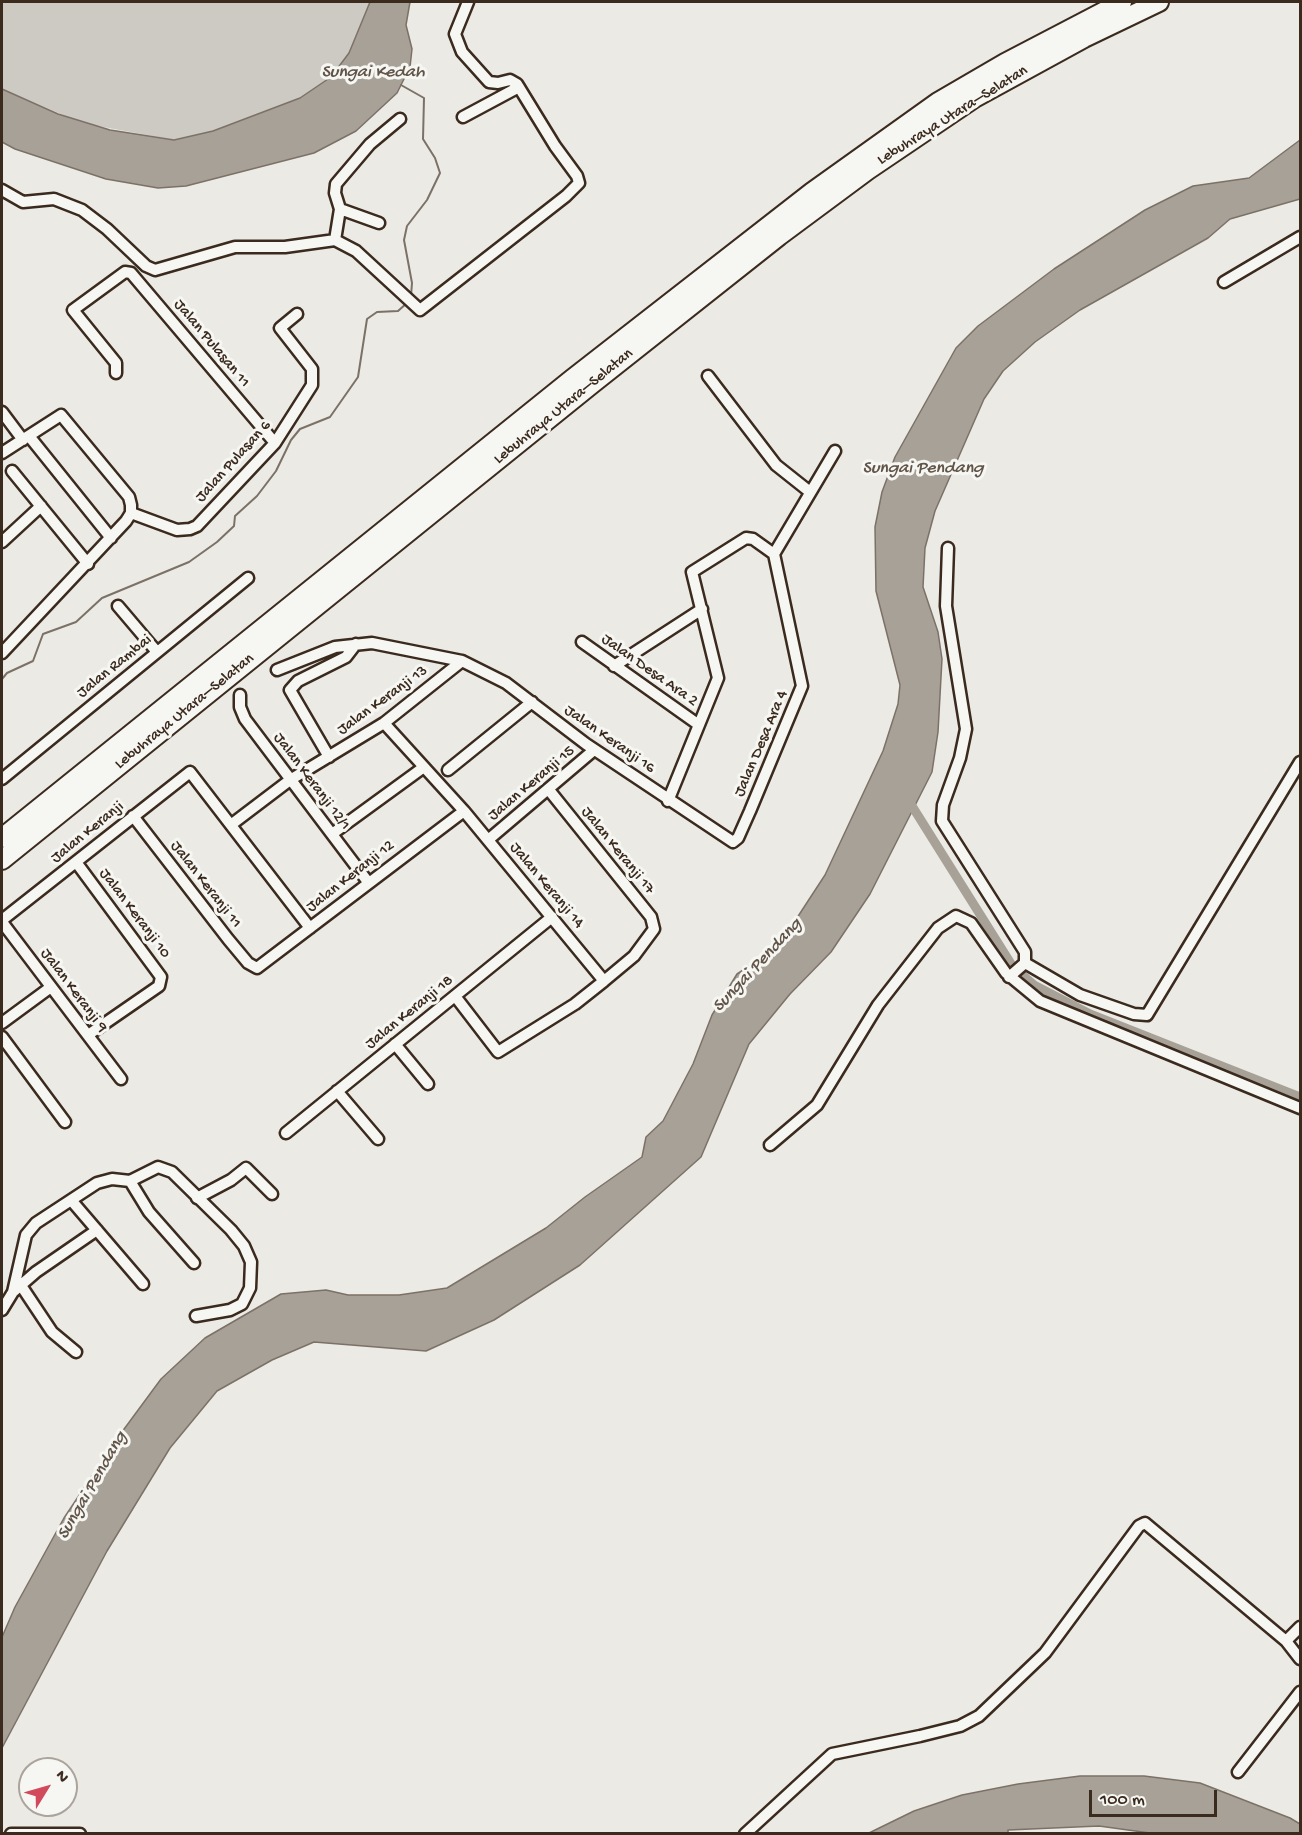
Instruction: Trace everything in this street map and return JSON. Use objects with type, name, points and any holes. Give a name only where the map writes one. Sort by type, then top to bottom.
[{"type":"highway","name":"Lebuhraya Utara–Selatan","points":[[2,838],[572,379],[812,192],[938,102],[1005,63],[1122,2]]},
{"type":"highway","name":"Lebuhraya Utara–Selatan","points":[[2,860],[591,384],[779,236],[868,170],[976,98],[1084,38],[1159,2]]},
{"type":"street","points":[[2,190],[23,202],[54,199],[82,210],[107,229],[146,266],[155,270],[235,247],[285,247],[335,240],[356,251],[417,310],[424,308],[578,185],[577,176],[549,137],[519,87],[510,80],[498,83],[489,82],[462,52],[455,34],[468,2]]},
{"type":"street","points":[[463,117],[519,87]]},
{"type":"street","points":[[335,240],[340,209],[335,193],[339,180],[370,144],[400,119]]},
{"type":"street","points":[[340,209],[379,223]]},
{"type":"street","points":[[1224,282],[1300,237]]},
{"type":"street","name":"Jalan Pulasan 11","points":[[116,373],[116,363],[73,310],[120,273],[131,273],[274,443]]},
{"type":"street","name":"Jalan Pulasan 6","points":[[131,513],[177,530],[190,530],[197,526],[274,443],[312,385],[312,369],[280,328],[297,314]]},
{"type":"street","points":[[708,376],[776,465],[810,492]]},
{"type":"street","points":[[2,412],[111,538]]},
{"type":"street","points":[[2,453],[61,415],[129,497],[131,513],[88,564],[37,612],[2,653]]},
{"type":"street","points":[[668,801],[718,678],[692,572],[746,538],[753,539],[774,554],[835,451]]},
{"type":"street","points":[[12,471],[88,564]]},
{"type":"street","points":[[2,542],[41,506]]},
{"type":"street","points":[[948,549],[946,606],[966,729],[960,758],[943,805],[942,821],[1022,946],[1026,957],[1018,969]]},
{"type":"street","name":"Jalan Desa Ara 4","points":[[738,838],[802,686],[774,554]]},
{"type":"street","name":"Jalan Rambai","points":[[2,779],[248,578]]},
{"type":"street","points":[[118,606],[157,652]]},
{"type":"street","points":[[614,666],[702,609]]},
{"type":"street","name":"Jalan Desa Ara 2","points":[[582,642],[699,725]]},
{"type":"street","name":"Jalan Keranji 16","points":[[277,670],[328,649],[372,643],[462,661],[499,678],[594,750],[727,840],[733,842],[738,838]]},
{"type":"street","points":[[329,757],[290,690],[298,681],[346,657],[356,644]]},
{"type":"street","name":"Jalan Keranji 13","points":[[232,824],[290,780],[384,723],[462,661]]},
{"type":"street","name":"Jalan Keranji 12/1","points":[[240,696],[240,707],[245,719],[368,882]]},
{"type":"street","points":[[448,770],[532,702]]},
{"type":"street","name":"Jalan Keranji 14","points":[[384,723],[464,811],[604,981]]},
{"type":"street","name":"Jalan Keranji 15","points":[[488,840],[594,750]]},
{"type":"street","points":[[1018,969],[1080,995],[1134,1014],[1144,1016],[1148,1014],[1159,991],[1229,883],[1300,762]]},
{"type":"street","points":[[332,834],[424,767]]},
{"type":"street","name":"Jalan Keranji","points":[[2,921],[188,773],[194,775],[232,824]]},
{"type":"street","name":"Jalan Keranji 17","points":[[549,790],[655,925],[652,933],[634,956],[604,981]]},
{"type":"street","name":"Jalan Keranji 12","points":[[257,968],[464,811]]},
{"type":"street","name":"Jalan Keranji 11","points":[[133,816],[228,939],[248,963],[257,968]]},
{"type":"street","points":[[232,824],[310,928]]},
{"type":"street","name":"Jalan Keranji 10","points":[[76,862],[160,975],[159,986],[88,1035]]},
{"type":"street","name":"Jalan Keranji 18","points":[[286,1133],[552,917]]},
{"type":"street","points":[[770,1145],[818,1105],[878,1005],[932,936],[950,918],[961,917],[971,923],[1018,969],[1032,996],[1054,1008],[1300,1108]]},
{"type":"street","name":"Jalan Keranji 9","points":[[2,921],[121,1079]]},
{"type":"street","points":[[455,996],[498,1052],[575,1004],[604,981]]},
{"type":"street","points":[[2,1023],[51,987]]},
{"type":"street","points":[[2,1037],[65,1122]]},
{"type":"street","points":[[395,1044],[428,1084]]},
{"type":"street","points":[[338,1091],[378,1139]]},
{"type":"street","points":[[76,1352],[52,1332],[18,1290],[28,1231],[71,1200],[106,1180],[130,1181],[154,1168],[172,1172],[238,1238],[249,1254],[252,1271],[248,1295],[238,1307],[196,1316]]},
{"type":"street","points":[[197,1198],[231,1180],[246,1168],[272,1194]]},
{"type":"street","points":[[130,1181],[143,1203],[194,1263]]},
{"type":"street","points":[[71,1200],[143,1284]]},
{"type":"street","points":[[2,1310],[36,1272],[97,1230]]},
{"type":"street","points":[[745,1833],[832,1754],[960,1726],[979,1716],[1045,1653],[1139,1526],[1145,1523],[1286,1641],[1300,1659]]},
{"type":"street","points":[[1286,1641],[1300,1627]]},
{"type":"street","points":[[1239,1772],[1300,1692]]},
{"type":"street","points":[[11,1833],[80,1833]]},
{"type":"shaded area","points":[[2,2],[370,2],[349,53],[331,77],[319,87],[300,98],[213,131],[174,140],[82,123],[2,89]]},
{"type":"water","name":"Sungai Kedah","points":[[370,2],[410,2],[406,25],[412,49],[410,67],[397,93],[356,131],[314,153],[186,186],[158,188],[106,179],[15,149],[2,142],[2,89],[58,114],[110,130],[174,140],[213,131],[300,98],[331,77],[349,53]]},
{"type":"water","name":"Sungai Pendang","points":[[1300,140],[1300,199],[1230,219],[1208,238],[1080,310],[1035,342],[1003,371],[984,399],[935,511],[925,548],[923,587],[938,632],[942,659],[938,732],[932,772],[870,894],[831,952],[790,994],[749,1044],[701,1157],[580,1265],[494,1320],[426,1351],[314,1342],[272,1360],[217,1391],[170,1448],[107,1551],[2,1748],[2,1637],[15,1607],[64,1518],[116,1440],[161,1379],[205,1338],[281,1294],[326,1290],[348,1295],[399,1295],[447,1288],[546,1228],[642,1157],[646,1137],[663,1121],[693,1064],[712,1015],[737,974],[757,961],[793,924],[825,875],[883,751],[898,704],[900,685],[876,591],[875,527],[882,492],[895,457],[956,348],[978,326],[1054,269],[1145,210],[1193,186],[1249,178]]},
{"type":"water","points":[[1080,1776],[1144,1776],[1200,1783],[1290,1818],[1300,1824],[1300,1833],[1157,1834],[1099,1826],[1008,1830],[1008,1834],[869,1833],[914,1811],[962,1795],[1018,1784]]},
{"type":"waterway","points":[[401,85],[424,98],[423,139],[435,158],[440,173],[427,200],[407,226],[404,240],[412,283],[411,296]]},
{"type":"waterway","points":[[2,679],[7,673],[33,661],[43,634],[76,622],[102,598],[189,562],[217,542],[234,526],[235,516],[257,496],[276,471],[291,440],[300,429],[330,417],[358,377],[367,319],[377,312],[398,311],[407,303]]},
{"type":"waterway","points":[[907,798],[1013,967],[1034,985],[1090,1014],[1300,1097]]}]
